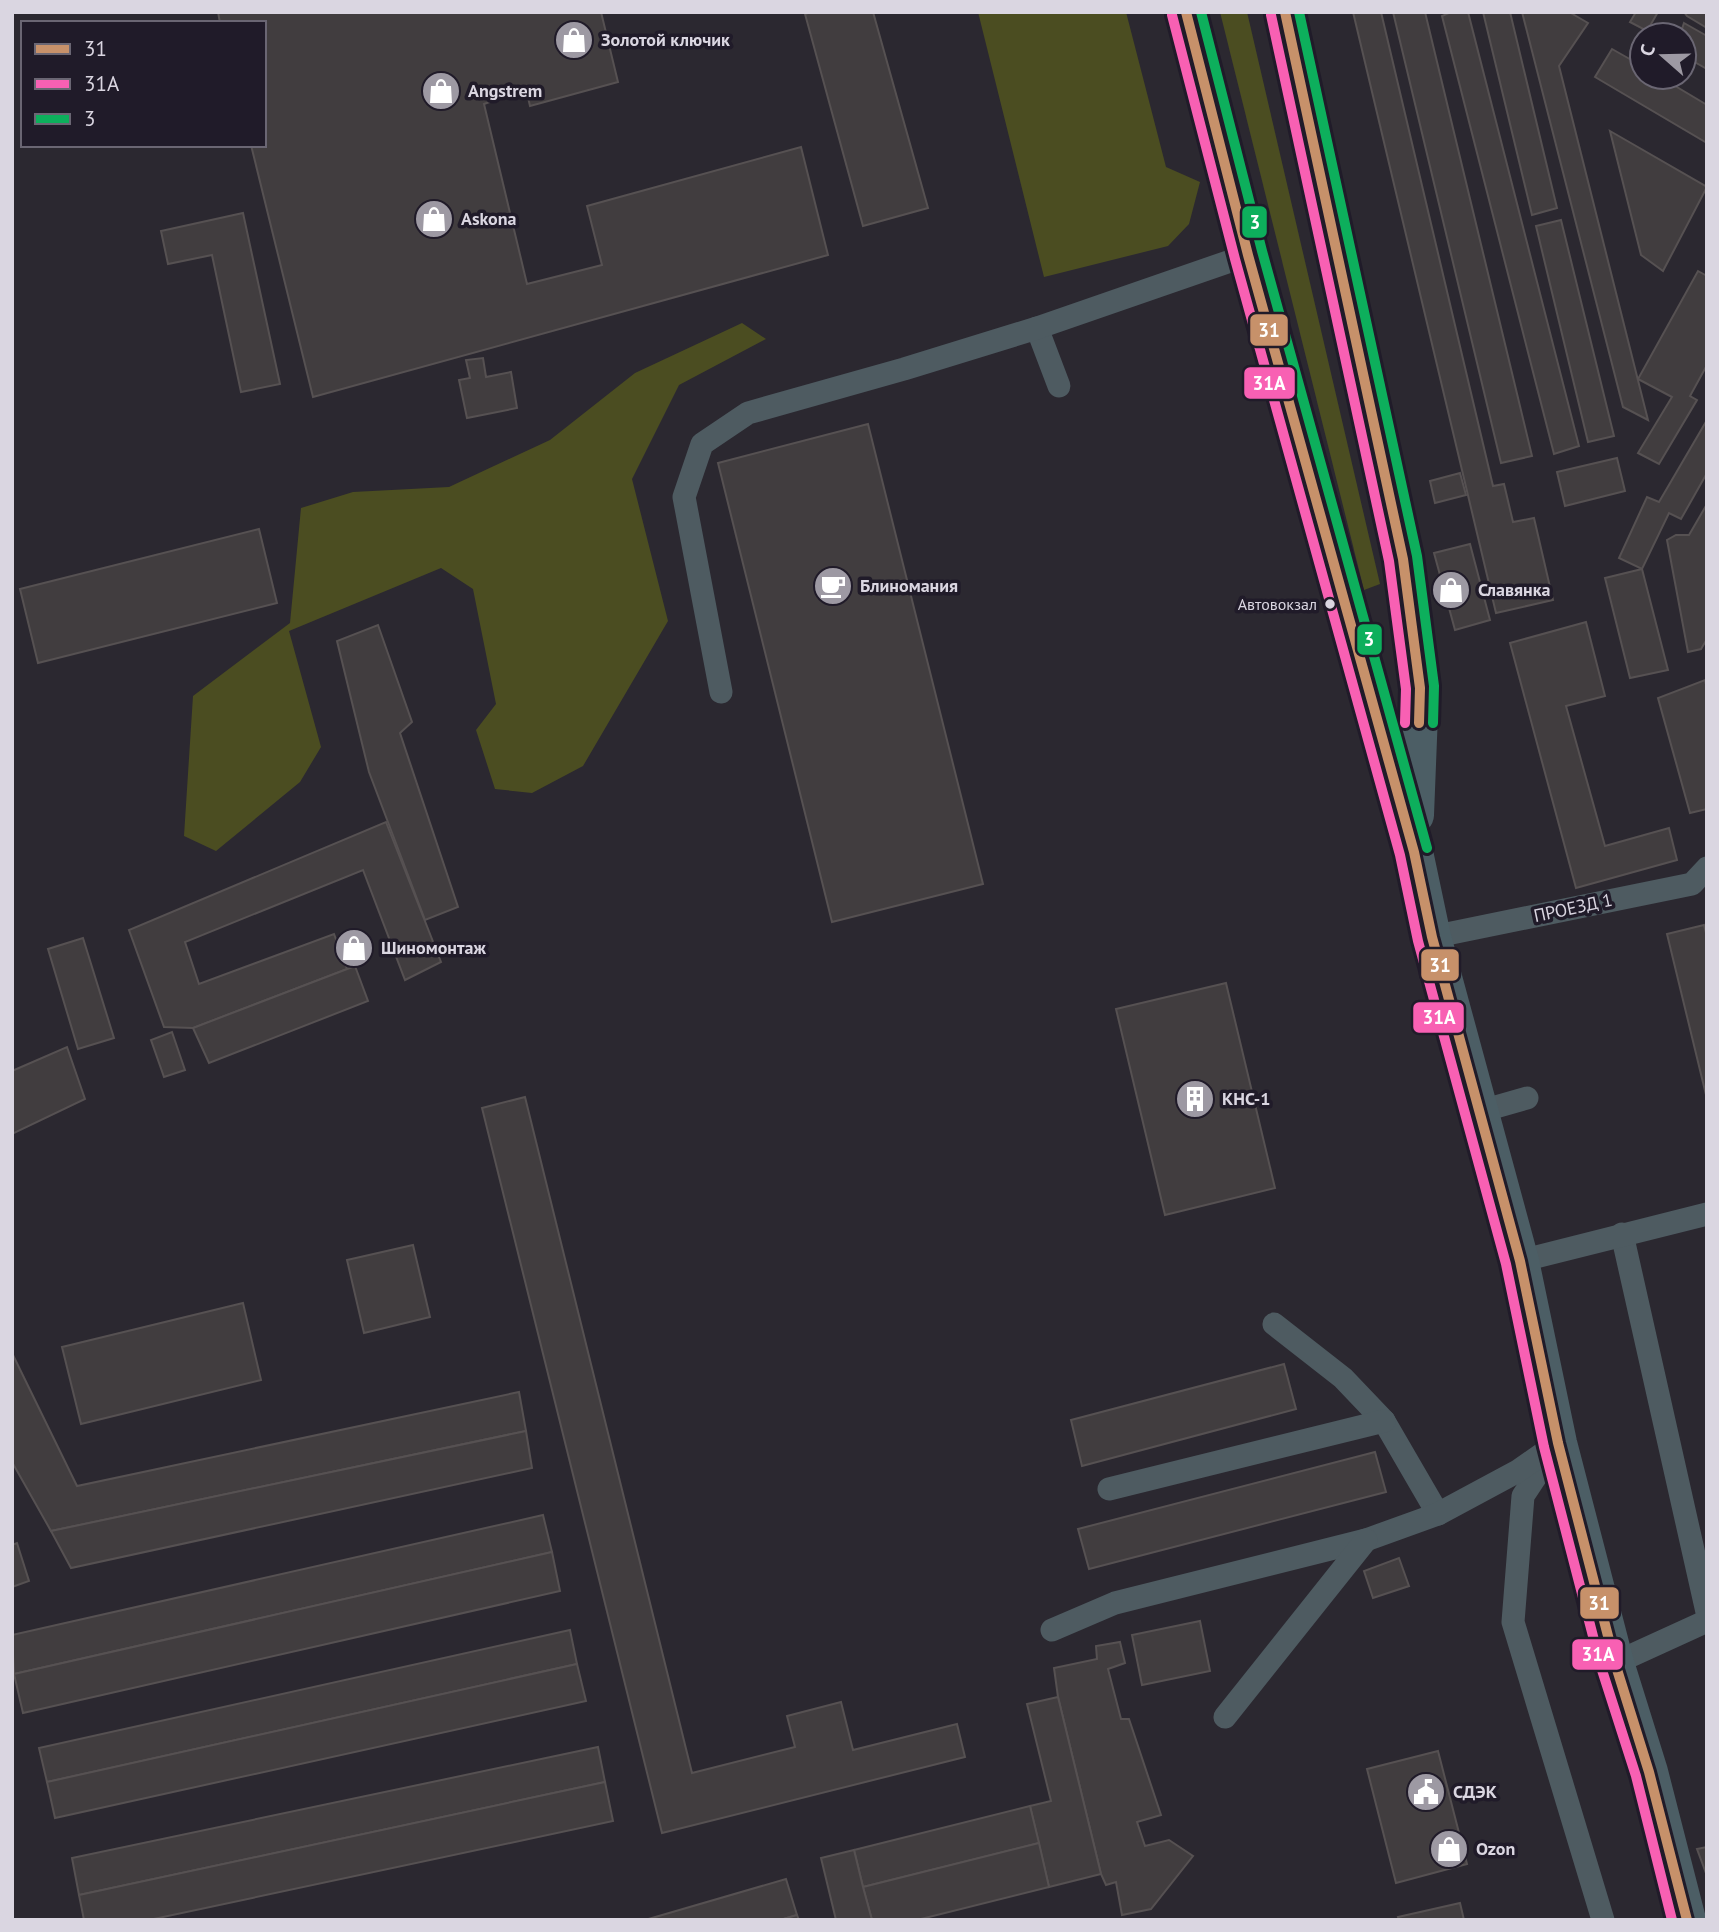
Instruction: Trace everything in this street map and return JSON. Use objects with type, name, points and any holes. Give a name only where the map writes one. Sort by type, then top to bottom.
[{"type":"main road","points":[[1186,12],[1248,255],[1414,852],[1432,937],[1520,1261],[1558,1443],[1615,1662],[1649,1772],[1687,1920]]},
{"type":"main road","points":[[1285,12],[1403,559],[1420,688],[1414,852]]},
{"type":"lane","points":[[721,692],[684,497],[702,444],[748,413],[1037,328],[1248,255]]},
{"type":"lane","points":[[1037,328],[1059,386]]},
{"type":"lane","name":"ПРОЕЗД 1","points":[[1432,937],[1692,884],[1707,868]]},
{"type":"lane","points":[[1478,1112],[1527,1098]]},
{"type":"lane","points":[[1520,1261],[1707,1213]]},
{"type":"lane","points":[[1622,1234],[1707,1612]]},
{"type":"lane","points":[[1275,1324],[1343,1378],[1384,1421],[1438,1514]]},
{"type":"lane","points":[[1109,1489],[1384,1421]]},
{"type":"lane","points":[[1052,1630],[1115,1603],[1366,1540],[1438,1514],[1518,1471],[1558,1443]]},
{"type":"lane","points":[[1558,1443],[1524,1496],[1513,1622],[1603,1920]]},
{"type":"lane","points":[[1225,1717],[1366,1540]]},
{"type":"lane","points":[[1615,1662],[1707,1621]]},
{"type":"green space","points":[[978,12],[1126,12],[1166,167],[1200,182],[1189,224],[1168,246],[1044,277]]},
{"type":"green space","points":[[1220,12],[1247,12],[1380,584],[1364,590]]},
{"type":"green space","points":[[742,323],[766,339],[679,385],[632,479],[668,621],[583,766],[532,793],[495,789],[476,730],[496,704],[473,589],[441,568],[289,631],[321,747],[300,782],[216,851],[184,836],[193,696],[290,623],[301,508],[353,492],[449,487],[550,440],[635,373]]},
{"type":"building","points":[[218,12],[601,12],[618,82],[530,106],[526,89],[484,104],[527,284],[602,265],[587,206],[801,147],[828,255],[313,397],[251,147],[266,147],[266,21],[220,21]]},
{"type":"building","points":[[873,12],[928,208],[863,226],[805,14]]},
{"type":"building","points":[[1353,12],[1381,12],[1493,486],[1504,484],[1513,522],[1534,518],[1553,600],[1496,613]]},
{"type":"building","points":[[1393,12],[1425,12],[1532,456],[1501,463]]},
{"type":"building","points":[[1451,12],[1468,12],[1579,446],[1554,454],[1442,16]]},
{"type":"building","points":[[1483,12],[1510,12],[1557,208],[1532,215]]},
{"type":"building","points":[[1522,12],[1569,12],[1588,23],[1559,66],[1648,420],[1623,407]]},
{"type":"building","points":[[1636,12],[1658,12],[1653,21],[1631,21]]},
{"type":"building","points":[[1684,12],[1707,12],[1707,28],[1698,21]]},
{"type":"building","points":[[1698,31],[1707,36],[1707,69],[1698,64]]},
{"type":"building","points":[[1612,49],[1628,58],[1628,91],[1684,91],[1707,105],[1707,143],[1595,77]]},
{"type":"building","points":[[1610,131],[1707,187],[1663,271],[1641,255]]},
{"type":"building","points":[[243,213],[280,384],[241,392],[212,255],[168,264],[161,231]]},
{"type":"building","points":[[1561,220],[1614,436],[1588,442],[1536,226]]},
{"type":"building","points":[[1698,271],[1707,276],[1707,365],[1690,396],[1697,400],[1659,464],[1638,453],[1672,397],[1638,379]]},
{"type":"building","points":[[483,358],[486,377],[511,372],[517,408],[467,418],[459,380],[470,378],[466,360]]},
{"type":"building","points":[[1707,420],[1707,473],[1681,519],[1669,513],[1642,569],[1619,558],[1647,497],[1659,502]]},
{"type":"building","points":[[868,424],[983,884],[832,922],[718,463]]},
{"type":"building","points":[[1617,458],[1625,491],[1565,506],[1557,472]]},
{"type":"building","points":[[1460,473],[1466,495],[1435,503],[1430,481]]},
{"type":"building","points":[[1707,504],[1707,639],[1701,649],[1688,652],[1667,540],[1676,535],[1689,535]]},
{"type":"building","points":[[259,529],[277,603],[38,663],[20,589]]},
{"type":"building","points":[[1470,544],[1490,620],[1455,630],[1434,553]]},
{"type":"building","points":[[1642,569],[1668,670],[1630,678],[1605,578]]},
{"type":"building","points":[[1586,622],[1605,696],[1566,706],[1605,846],[1669,828],[1677,860],[1576,888],[1510,643]]},
{"type":"building","points":[[378,625],[412,722],[400,733],[458,907],[425,920],[369,772],[337,641]]},
{"type":"building","points":[[1705,680],[1707,809],[1690,813],[1658,698]]},
{"type":"building","points":[[386,822],[441,962],[405,980],[363,870],[185,942],[199,984],[334,934],[347,969],[193,1028],[164,1027],[129,930]]},
{"type":"building","points":[[1704,925],[1707,937],[1707,1099],[1667,934]]},
{"type":"building","points":[[83,938],[114,1038],[78,1049],[48,949]]},
{"type":"building","points":[[355,966],[368,1001],[209,1063],[193,1028]]},
{"type":"building","name":"КНС-1","points":[[1226,983],[1275,1188],[1165,1215],[1116,1009]]},
{"type":"building","points":[[172,1032],[185,1070],[164,1077],[151,1040]]},
{"type":"building","points":[[67,1047],[85,1099],[12,1134],[12,1071]]},
{"type":"building","points":[[525,1097],[692,1773],[795,1747],[787,1716],[841,1702],[853,1750],[957,1724],[965,1757],[662,1833],[482,1108]]},
{"type":"building","points":[[413,1245],[430,1317],[364,1333],[347,1260]]},
{"type":"building","points":[[243,1303],[261,1380],[81,1424],[62,1347]]},
{"type":"building","points":[[12,1353],[77,1486],[519,1392],[526,1431],[51,1531],[12,1462]]},
{"type":"building","points":[[1284,1364],[1296,1409],[1082,1466],[1071,1420]]},
{"type":"building","points":[[526,1431],[532,1468],[71,1568],[51,1531]]},
{"type":"building","points":[[1375,1452],[1386,1492],[1089,1569],[1078,1529]]},
{"type":"building","points":[[543,1515],[552,1552],[14,1674],[12,1635]]},
{"type":"building","points":[[17,1543],[29,1581],[12,1587],[12,1545]]},
{"type":"building","points":[[552,1552],[560,1591],[23,1713],[14,1674]]},
{"type":"building","points":[[1399,1558],[1409,1586],[1373,1598],[1364,1571]]},
{"type":"building","points":[[1200,1621],[1210,1671],[1142,1685],[1132,1635]]},
{"type":"building","points":[[570,1630],[577,1664],[47,1782],[39,1748]]},
{"type":"building","points":[[1120,1642],[1125,1663],[1108,1669],[1121,1719],[1129,1719],[1161,1815],[1137,1822],[1145,1846],[1169,1840],[1193,1856],[1151,1909],[1122,1915],[1116,1882],[1106,1885],[1101,1874],[1058,1697],[1054,1668],[1097,1659],[1096,1646]]},
{"type":"building","points":[[577,1664],[586,1701],[55,1818],[47,1782]]},
{"type":"building","points":[[1058,1697],[1101,1874],[1049,1887],[1030,1806],[1051,1801],[1027,1704]]},
{"type":"building","points":[[598,1747],[605,1782],[79,1895],[72,1858]]},
{"type":"building","points":[[1438,1751],[1467,1864],[1396,1883],[1367,1769]]},
{"type":"building","points":[[605,1782],[613,1821],[149,1920],[84,1920],[79,1895]]},
{"type":"building","points":[[1030,1806],[1039,1843],[863,1887],[854,1850]]},
{"type":"building","points":[[1039,1843],[1049,1887],[917,1920],[872,1920],[863,1887]]},
{"type":"building","points":[[1707,1847],[1707,1876],[1697,1849]]},
{"type":"building","points":[[854,1850],[872,1920],[836,1920],[821,1858]]},
{"type":"building","points":[[786,1879],[797,1915],[780,1920],[645,1920]]},
{"type":"building","points":[[1460,1903],[1464,1920],[1399,1920],[1398,1917]]},
{"type":"building","points":[[797,1915],[799,1920],[780,1920]]},
{"type":"transit line","name":"31","points":[[1186,12],[1248,255],[1414,852],[1432,937],[1520,1261],[1558,1443],[1615,1663],[1649,1772],[1687,1920]]},
{"type":"transit line","name":"3","points":[[1201,12],[1262,251],[1427,848]]},
{"type":"transit line","name":"31","points":[[1285,12],[1403,559],[1420,688],[1419,723]]},
{"type":"transit line","name":"3","points":[[1299,12],[1417,556],[1434,686],[1433,723]]},
{"type":"transit line","name":"31А","points":[[1172,15],[1235,259],[1400,855],[1418,941],[1506,1264],[1544,1447],[1601,1667],[1636,1776],[1672,1920]]},
{"type":"transit line","name":"31А","points":[[1271,15],[1389,561],[1406,689],[1405,723]]},
{"type":"place","name":"Золотой ключик","points":[[574,40]]},
{"type":"place","name":"Angstrem","points":[[441,91]]},
{"type":"place","name":"Askona","points":[[434,219]]},
{"type":"place","name":"Блиномания","points":[[833,586]]},
{"type":"place","name":"Славянка","points":[[1451,590]]},
{"type":"place","name":"Автовокзал","points":[[1330,604]]},
{"type":"place","name":"Шиномонтаж","points":[[354,948]]},
{"type":"place","name":"КНС-1","points":[[1195,1099]]},
{"type":"place","name":"СДЭК","points":[[1426,1792]]},
{"type":"place","name":"Ozon","points":[[1449,1849]]}]
